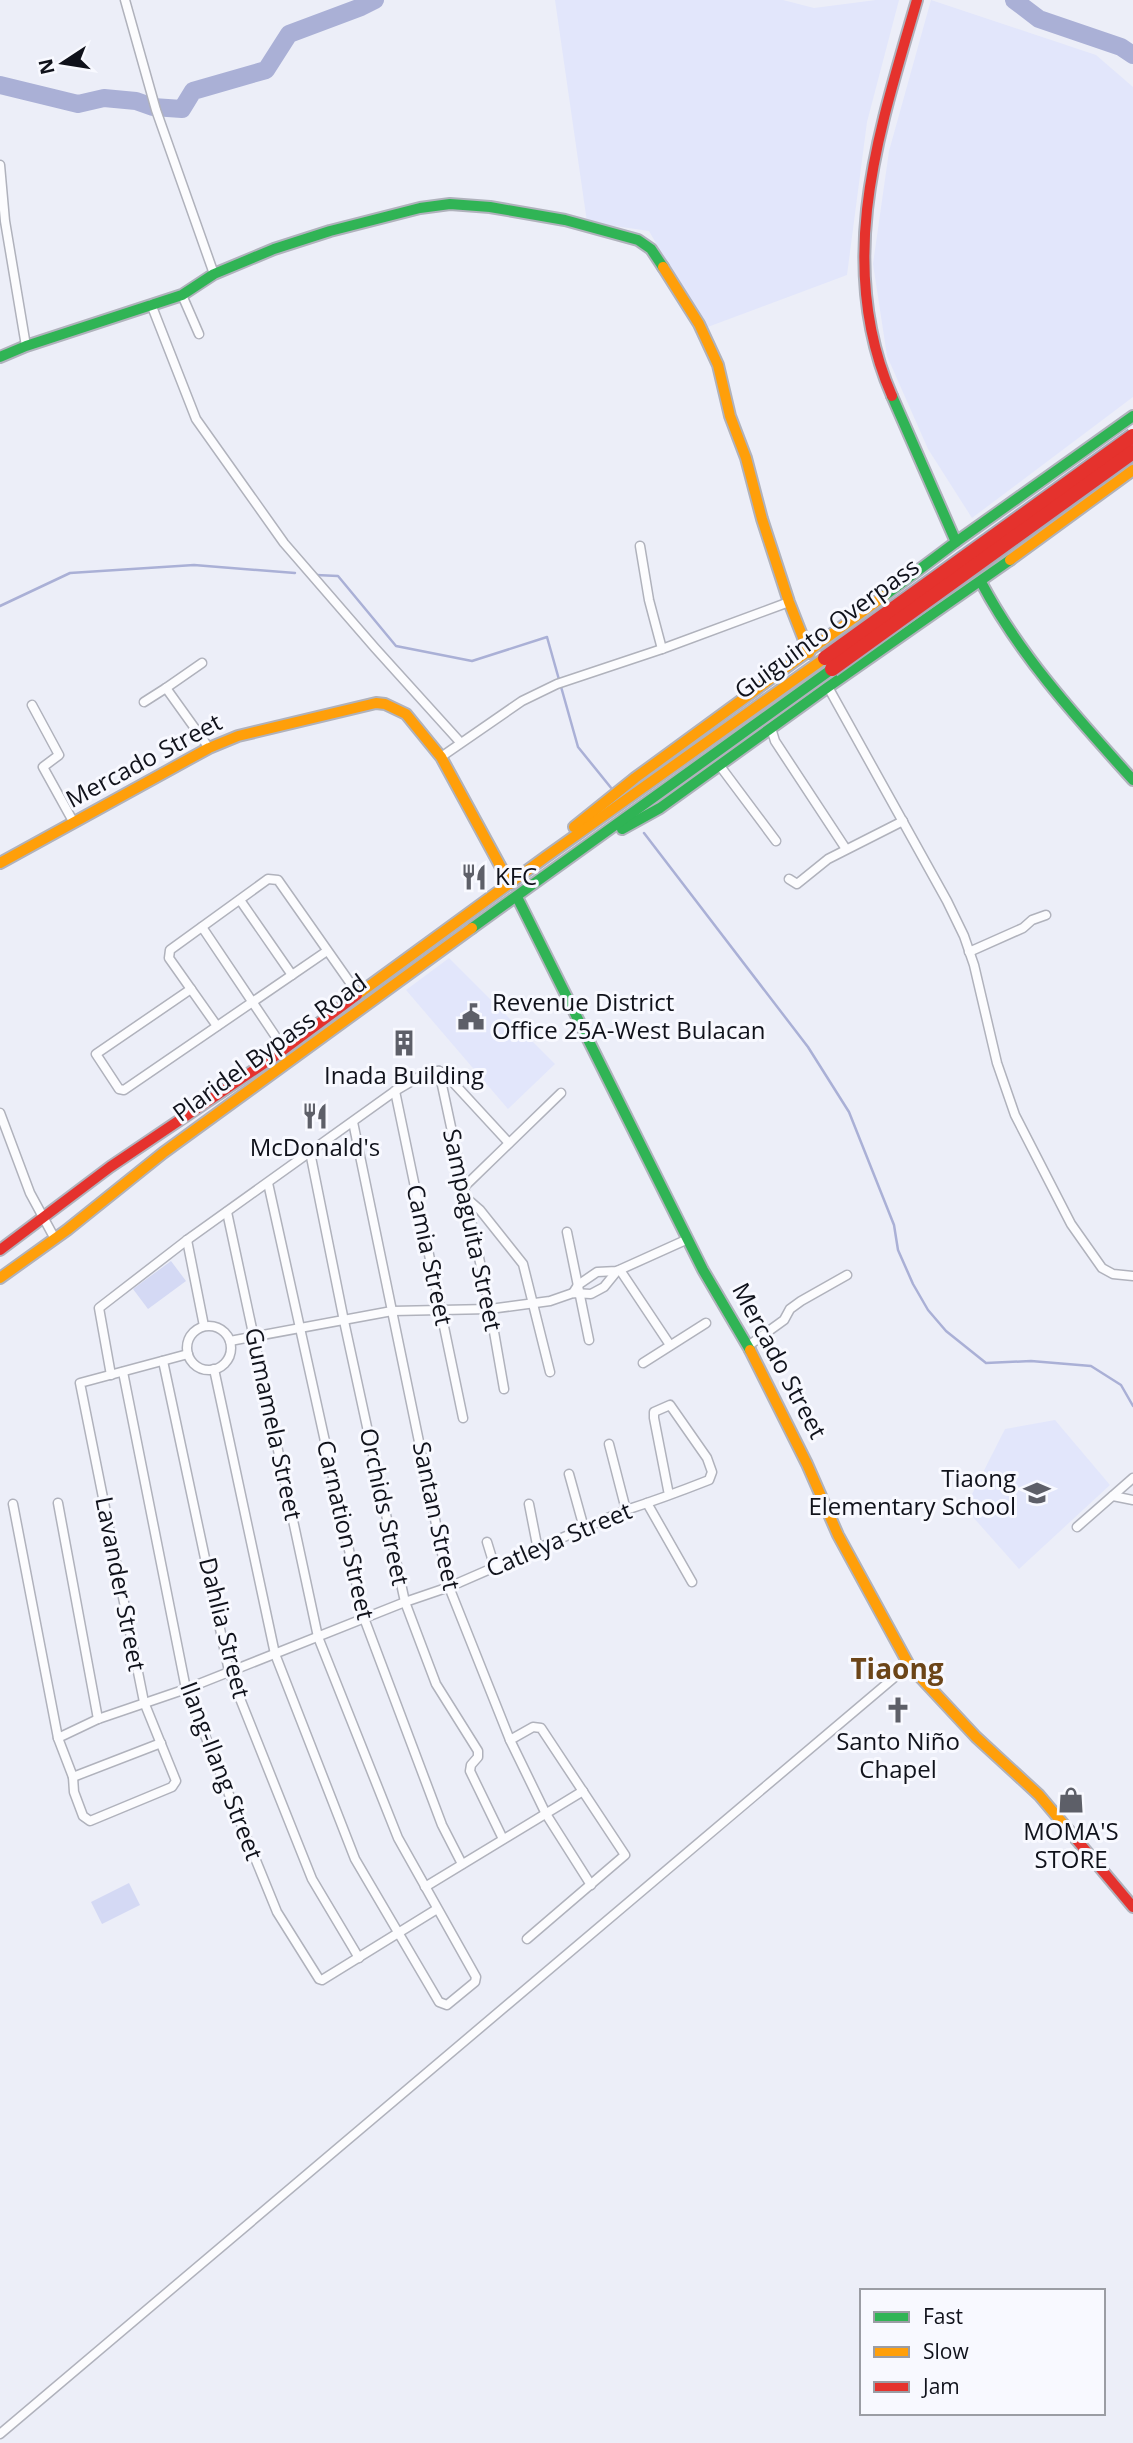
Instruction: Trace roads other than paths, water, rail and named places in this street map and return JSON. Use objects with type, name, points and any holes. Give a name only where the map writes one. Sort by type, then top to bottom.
[{"type":"main road","points":[[917,0],[875,151],[865,226],[863,290],[873,345],[881,370],[956,542]]},
{"type":"main road","points":[[0,357],[182,295],[214,274],[274,249],[387,215],[450,204],[479,205],[565,220],[638,240],[646,244],[699,324],[718,365],[730,416],[746,458],[762,519],[789,603],[809,653]]},
{"type":"main road","points":[[547,856],[578,823],[635,778],[1133,415]]},
{"type":"main road","name":"Guiguinto Overpass","points":[[570,858],[1133,436]]},
{"type":"main road","name":"Guiguinto Overpass","points":[[547,856],[1133,452]]},
{"type":"main road","points":[[570,858],[660,808],[828,687],[981,582],[1133,470]]},
{"type":"main road","points":[[981,582],[1018,644],[1133,780]]},
{"type":"main road","name":"Mercado Street","points":[[0,863],[209,748],[238,736],[381,703],[406,713],[441,757],[514,890],[688,1239],[748,1346],[807,1464],[838,1535],[909,1665],[975,1737],[1039,1795],[1133,1907]]},
{"type":"main road","name":"Plaridel Bypass Road","points":[[0,1278],[55,1240],[163,1153],[514,890],[547,856]]},
{"type":"main road","name":"Plaridel Bypass Road","points":[[0,1250],[110,1167],[156,1138],[358,995],[514,890],[570,858]]},
{"type":"street","points":[[125,0],[155,107],[214,274]]},
{"type":"street","points":[[0,165],[5,221],[26,346]]},
{"type":"street","points":[[182,295],[200,334]]},
{"type":"street","points":[[151,304],[196,419],[263,514],[284,543],[366,638],[460,742]]},
{"type":"street","points":[[640,546],[649,600],[662,649]]},
{"type":"street","points":[[441,757],[522,701],[557,684],[789,603]]},
{"type":"street","points":[[144,702],[202,663]]},
{"type":"street","points":[[828,687],[953,912],[969,952],[998,1063],[1015,1115],[1071,1224],[1102,1268],[1113,1275],[1133,1276]]},
{"type":"street","points":[[166,688],[209,748]]},
{"type":"street","points":[[32,705],[59,755],[43,767],[74,823]]},
{"type":"street","points":[[771,728],[775,741],[846,849]]},
{"type":"street","points":[[720,766],[776,841]]},
{"type":"street","points":[[789,879],[797,884],[828,859],[903,821]]},
{"type":"street","points":[[217,1026],[169,958],[170,950],[268,879],[278,880],[358,995]]},
{"type":"street","points":[[240,900],[292,975]]},
{"type":"street","points":[[969,952],[1046,915]]},
{"type":"street","points":[[202,927],[284,1049]]},
{"type":"street","points":[[191,989],[96,1054],[119,1089],[124,1090],[327,951]]},
{"type":"street","points":[[188,1354],[111,1375],[99,1308],[187,1240],[395,1091],[429,1071],[439,1071],[449,1078],[509,1143]]},
{"type":"street","name":"Sampaguita Street","points":[[439,1071],[490,1309],[504,1389]]},
{"type":"street","name":"Camia Street","points":[[395,1091],[463,1418]]},
{"type":"street","points":[[550,1372],[523,1264],[464,1193],[509,1143],[561,1093]]},
{"type":"street","points":[[0,1113],[42,1218],[55,1240]]},
{"type":"street","name":"Santan Street","points":[[353,1122],[449,1587],[510,1740],[546,1814],[591,1885]]},
{"type":"street","name":"Orchids Street","points":[[310,1152],[405,1602],[436,1684],[478,1751],[478,1757],[471,1765],[470,1771],[503,1839]]},
{"type":"street","name":"Carnation Street","points":[[268,1183],[364,1618],[442,1825],[462,1864]]},
{"type":"street","name":"Gumamela Street","points":[[227,1212],[318,1637],[398,1838],[476,1977],[475,1982],[447,2005],[439,2002],[397,1934]]},
{"type":"street","points":[[567,1232],[589,1340]]},
{"type":"street","points":[[230,1341],[392,1311],[490,1309],[550,1301],[577,1291],[597,1272],[619,1270],[688,1239]]},
{"type":"street","points":[[187,1240],[204,1326]]},
{"type":"street","points":[[577,1291],[591,1294],[604,1287],[619,1270]]},
{"type":"street","points":[[619,1270],[670,1345]]},
{"type":"street","points":[[748,1346],[784,1320],[790,1309],[801,1301],[846,1275]]},
{"type":"street","points":[[643,1363],[706,1323]]},
{"type":"street","points":[[204,1326],[217,1327],[230,1341],[231,1348],[226,1362],[214,1369],[195,1364],[188,1354],[192,1334],[204,1326]]},
{"type":"street","name":"Dahlia Street","points":[[163,1361],[229,1671],[312,1879],[359,1958]]},
{"type":"street","points":[[214,1369],[275,1654],[355,1859],[397,1934]]},
{"type":"street","name":"Ilang-Ilang Street","points":[[123,1372],[186,1689],[277,1912],[319,1979],[325,1979],[437,1909]]},
{"type":"street","name":"Lavander Street","points":[[74,1777],[74,1792],[83,1816],[90,1821],[172,1787],[176,1781],[144,1702],[80,1383],[111,1375]]},
{"type":"street","name":"Catleya Street","points":[[58,1738],[98,1719],[186,1689],[449,1587],[626,1510],[647,1503],[669,1495],[709,1480],[712,1472],[707,1458],[670,1405],[654,1412],[669,1495]]},
{"type":"street","points":[[608,1444],[626,1510]]},
{"type":"street","points":[[569,1474],[584,1528]]},
{"type":"street","points":[[1077,1527],[1133,1478]]},
{"type":"street","points":[[1113,1496],[1133,1500]]},
{"type":"street","points":[[58,1503],[98,1719]]},
{"type":"street","points":[[647,1503],[692,1582]]},
{"type":"street","points":[[13,1504],[58,1738],[74,1777],[161,1743]]},
{"type":"street","points":[[529,1504],[538,1550]]},
{"type":"street","points":[[487,1542],[495,1568]]},
{"type":"street","points":[[0,2434],[909,1665]]},
{"type":"street","points":[[510,1740],[533,1727],[541,1728],[625,1855],[527,1939]]},
{"type":"street","points":[[425,1887],[583,1791]]},
{"type":"waterway","points":[[0,85],[78,104],[104,98],[182,109],[193,91],[266,70],[289,34],[375,0]]},
{"type":"waterway","points":[[1014,0],[1039,19],[1121,47],[1133,55]]},
{"type":"waterway","points":[[0,606],[70,573],[194,565],[295,573]]},
{"type":"waterway","points":[[316,575],[338,576],[396,646],[472,661],[547,637],[578,747],[612,789]]},
{"type":"waterway","points":[[644,833],[808,1047],[849,1112],[894,1225],[898,1250],[928,1310],[946,1331],[986,1363],[1031,1361],[1091,1366],[1121,1385],[1133,1406]]},
{"type":"place","name":"KFC","points":[[474,877]]},
{"type":"place","name":"Revenue District Office 25A-West Bulacan","points":[[471,1017]]},
{"type":"place","name":"Inada Building","points":[[404,1043]]},
{"type":"place","name":"McDonald's","points":[[315,1116]]},
{"type":"place","name":"Tiaong Elementary School","points":[[1037,1493]]},
{"type":"place","name":"Santo Niño Chapel","points":[[898,1710]]},
{"type":"place","name":"MOMA'S STORE","points":[[1071,1800]]},
{"type":"district","name":"Tiaong","points":[[897,1669]]}]
